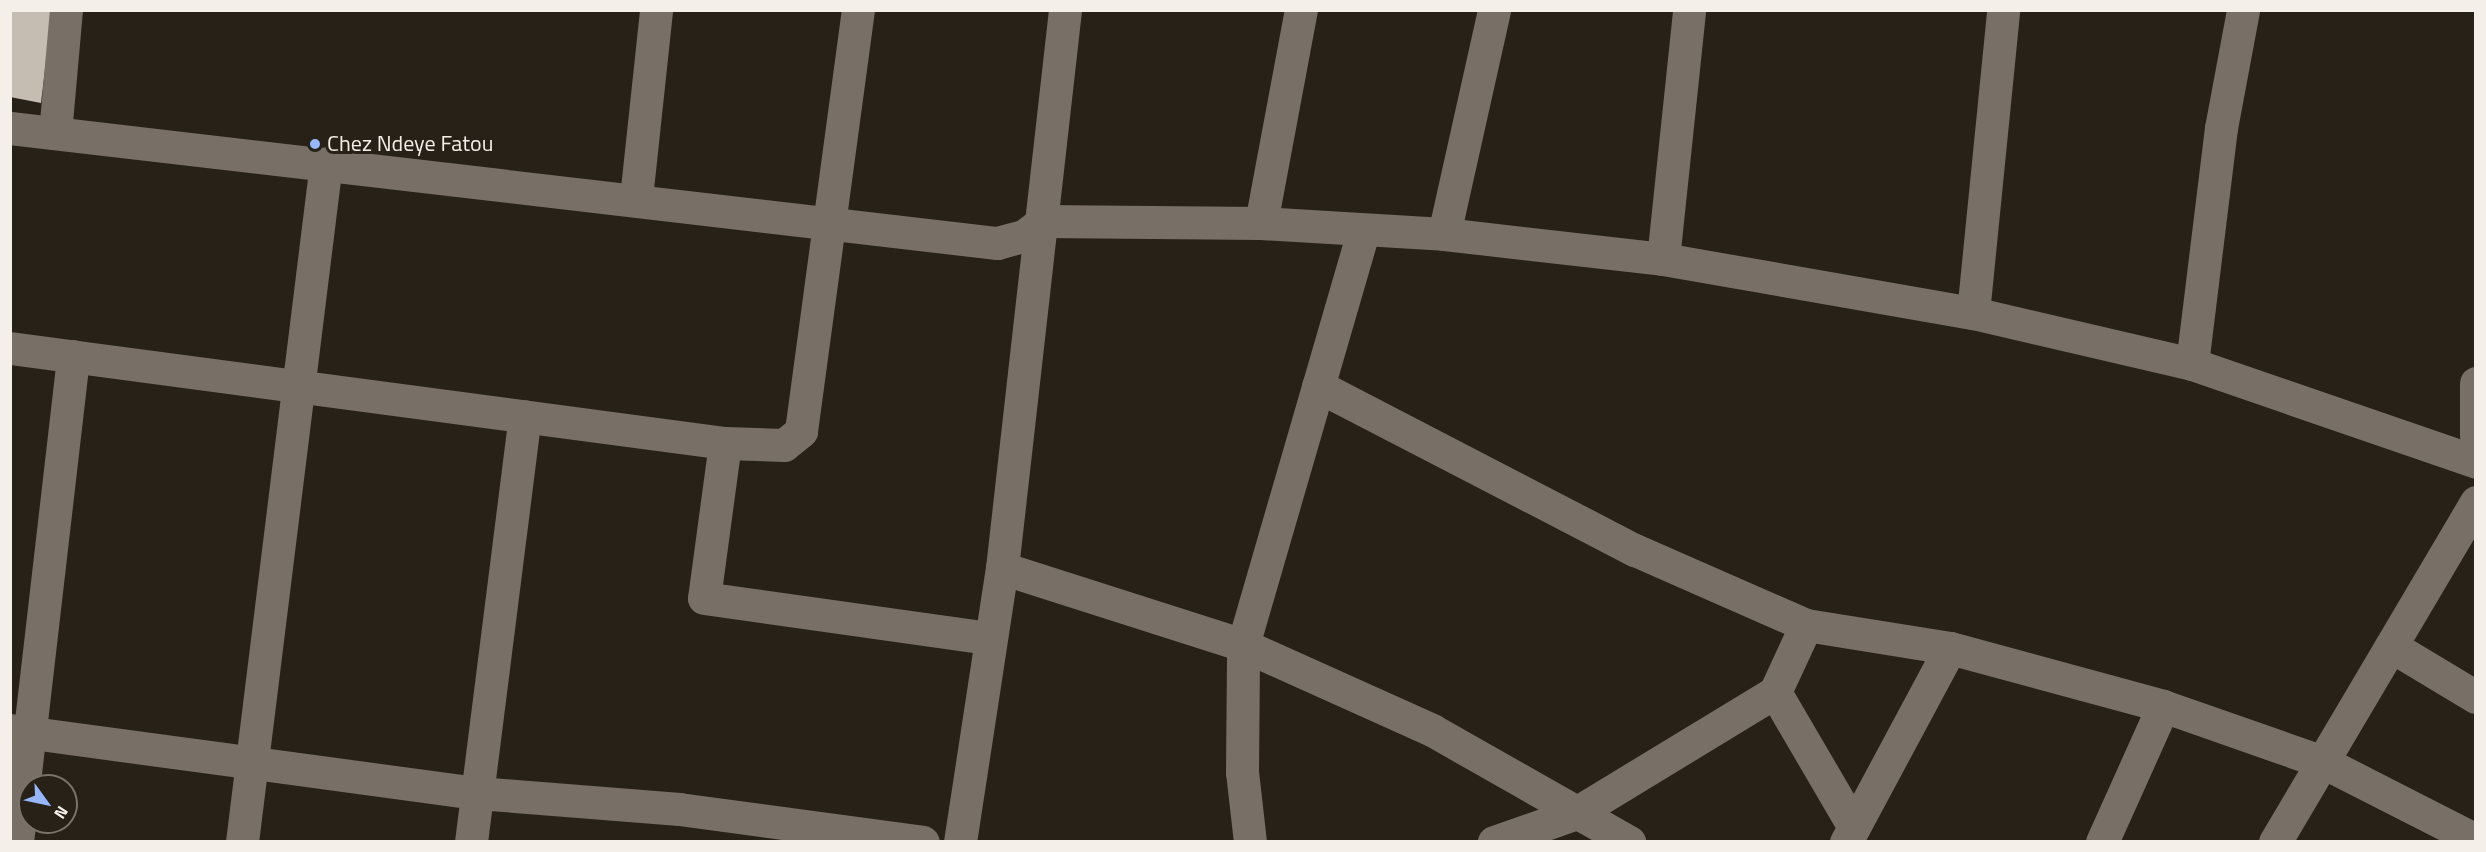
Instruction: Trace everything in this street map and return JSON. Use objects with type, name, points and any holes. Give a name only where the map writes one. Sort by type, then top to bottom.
[{"type":"street","points":[[55,133],[66,10]]},
{"type":"street","points":[[636,198],[656,10]]},
{"type":"street","points":[[10,348],[725,442],[784,445],[801,431],[858,10]]},
{"type":"street","points":[[960,842],[989,638],[1002,568],[1043,221],[1065,10]]},
{"type":"street","points":[[1261,223],[1301,10]]},
{"type":"street","points":[[1444,234],[1494,10]]},
{"type":"street","points":[[1663,260],[1689,10]]},
{"type":"street","points":[[1973,313],[2003,10]]},
{"type":"street","points":[[2192,364],[2221,128],[2242,10]]},
{"type":"street","points":[[10,128],[830,220],[997,243],[1024,236],[1043,221],[1261,223],[1363,231],[1444,234],[1663,260],[1973,313],[2192,364],[2475,462]]},
{"type":"street","points":[[243,842],[326,163]]},
{"type":"street","points":[[1250,842],[1242,772],[1244,645],[1363,231]]},
{"type":"street","points":[[17,842],[19,732],[73,356]]},
{"type":"street","points":[[2475,383],[2475,436]]},
{"type":"street","points":[[1318,386],[1635,550],[1806,625],[1950,648],[2163,706],[2323,762],[2475,840]]},
{"type":"street","points":[[471,842],[525,416]]},
{"type":"street","points":[[725,442],[704,598],[989,638]]},
{"type":"street","points":[[2275,842],[2475,502]]},
{"type":"street","points":[[1002,568],[1244,645],[1432,730],[1574,814],[1629,842]]},
{"type":"street","points":[[1494,842],[1574,814],[1774,692],[1806,625]]},
{"type":"street","points":[[2391,645],[2475,698]]},
{"type":"street","points":[[1850,834],[1950,648]]},
{"type":"street","points":[[1774,692],[1850,834]]},
{"type":"street","points":[[2102,842],[2163,706]]},
{"type":"street","points":[[19,732],[477,793],[679,809],[923,842]]},
{"type":"building","points":[[10,10],[52,10],[41,103],[10,97]]},
{"type":"place","name":"Chez Ndeye Fatou","points":[[315,144]]}]
